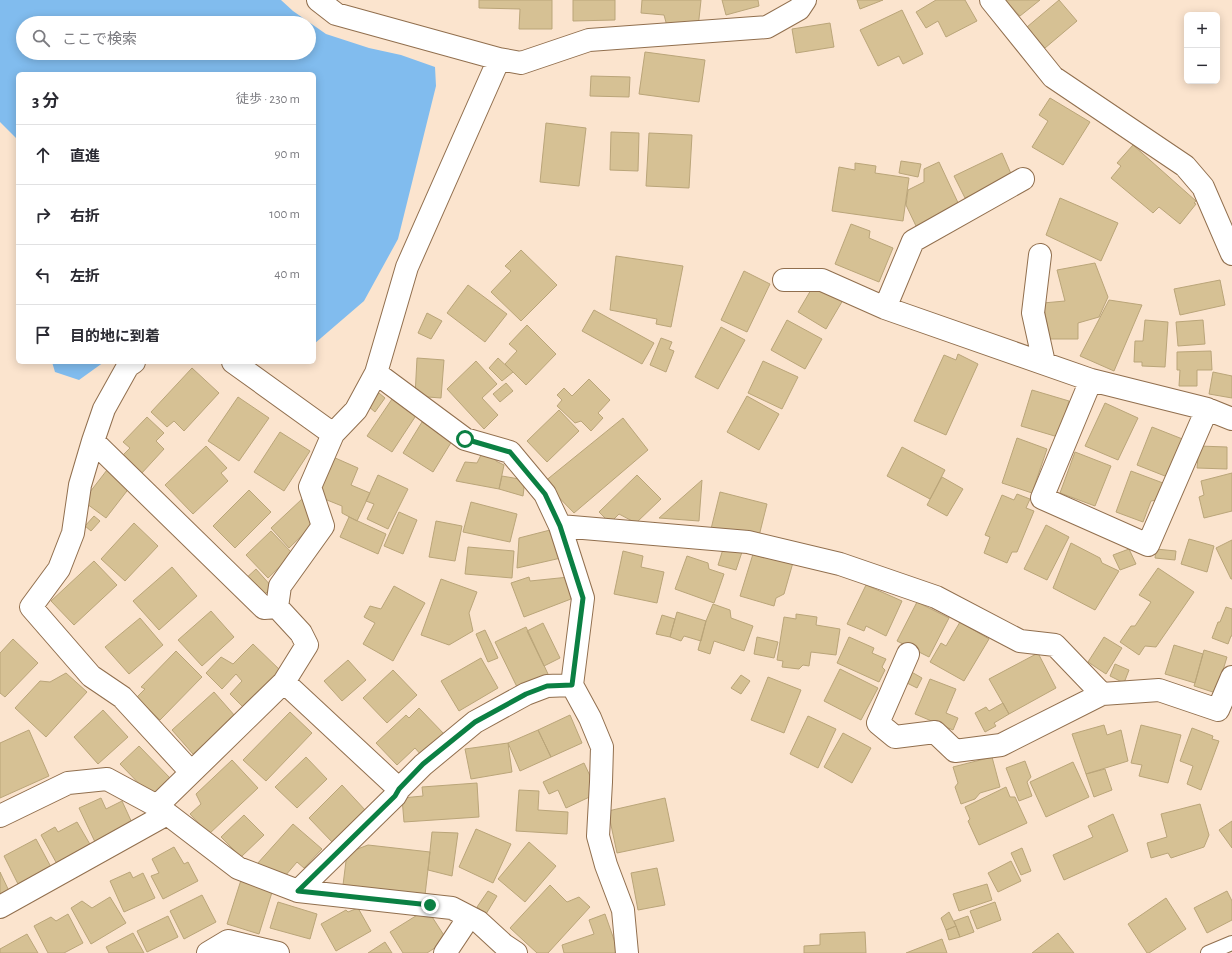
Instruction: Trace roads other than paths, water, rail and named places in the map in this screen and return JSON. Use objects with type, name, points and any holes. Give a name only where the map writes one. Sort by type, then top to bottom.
[{"type":"street","points":[[318,0],[336,14],[499,59],[521,63],[589,40],[768,27],[799,9],[805,0]]},
{"type":"street","points":[[991,0],[1053,77],[1185,166],[1202,187],[1232,254]]},
{"type":"street","points":[[277,607],[280,586],[323,526],[310,487],[333,434],[356,410],[376,373],[407,267],[499,59]]},
{"type":"street","points":[[886,308],[913,241],[1023,179]]},
{"type":"street","points":[[1040,255],[1033,313],[1044,363]]},
{"type":"street","points":[[784,280],[822,280],[886,308],[1091,380],[1207,409],[1232,419]]},
{"type":"street","points":[[131,364],[128,366],[104,409],[80,485],[73,534],[59,569],[31,607],[91,676],[122,697],[192,772]]},
{"type":"street","points":[[236,364],[333,434]]},
{"type":"street","points":[[376,373],[465,439],[510,452],[545,494],[560,526],[583,598],[572,685],[590,718],[602,747],[598,836],[606,865],[623,910],[627,953]]},
{"type":"street","points":[[1091,380],[1042,498],[1148,545],[1207,409]]},
{"type":"street","points":[[93,441],[264,608],[277,607]]},
{"type":"street","points":[[560,526],[748,542],[840,564],[936,597],[1020,641],[1055,645],[1102,694]]},
{"type":"street","points":[[0,907],[162,810],[192,772],[284,682],[307,645],[301,633],[277,607]]},
{"type":"street","points":[[908,654],[878,723],[895,737],[936,732],[955,751],[1001,745],[1102,694],[1159,690],[1218,710],[1232,677]]},
{"type":"street","points":[[284,682],[399,789]]},
{"type":"street","points":[[298,891],[395,796],[399,789],[423,764],[475,722],[526,694],[547,686],[572,685]]},
{"type":"street","points":[[0,816],[68,783],[107,779],[162,810],[238,868],[298,891],[452,908],[479,922],[504,945],[516,953]]},
{"type":"street","points":[[445,953],[469,917]]},
{"type":"street","points":[[208,953],[228,941],[278,953]]},
{"type":"lane","points":[[1208,953],[1232,943]]},
{"type":"water","points":[[0,0],[281,0],[300,16],[16,16],[16,60],[316,60],[316,27],[326,34],[369,48],[401,55],[435,67],[436,86],[398,239],[364,301],[316,342],[316,72],[16,72],[16,138],[0,122]]},
{"type":"water","points":[[53,364],[101,364],[79,380],[55,372]]}]
